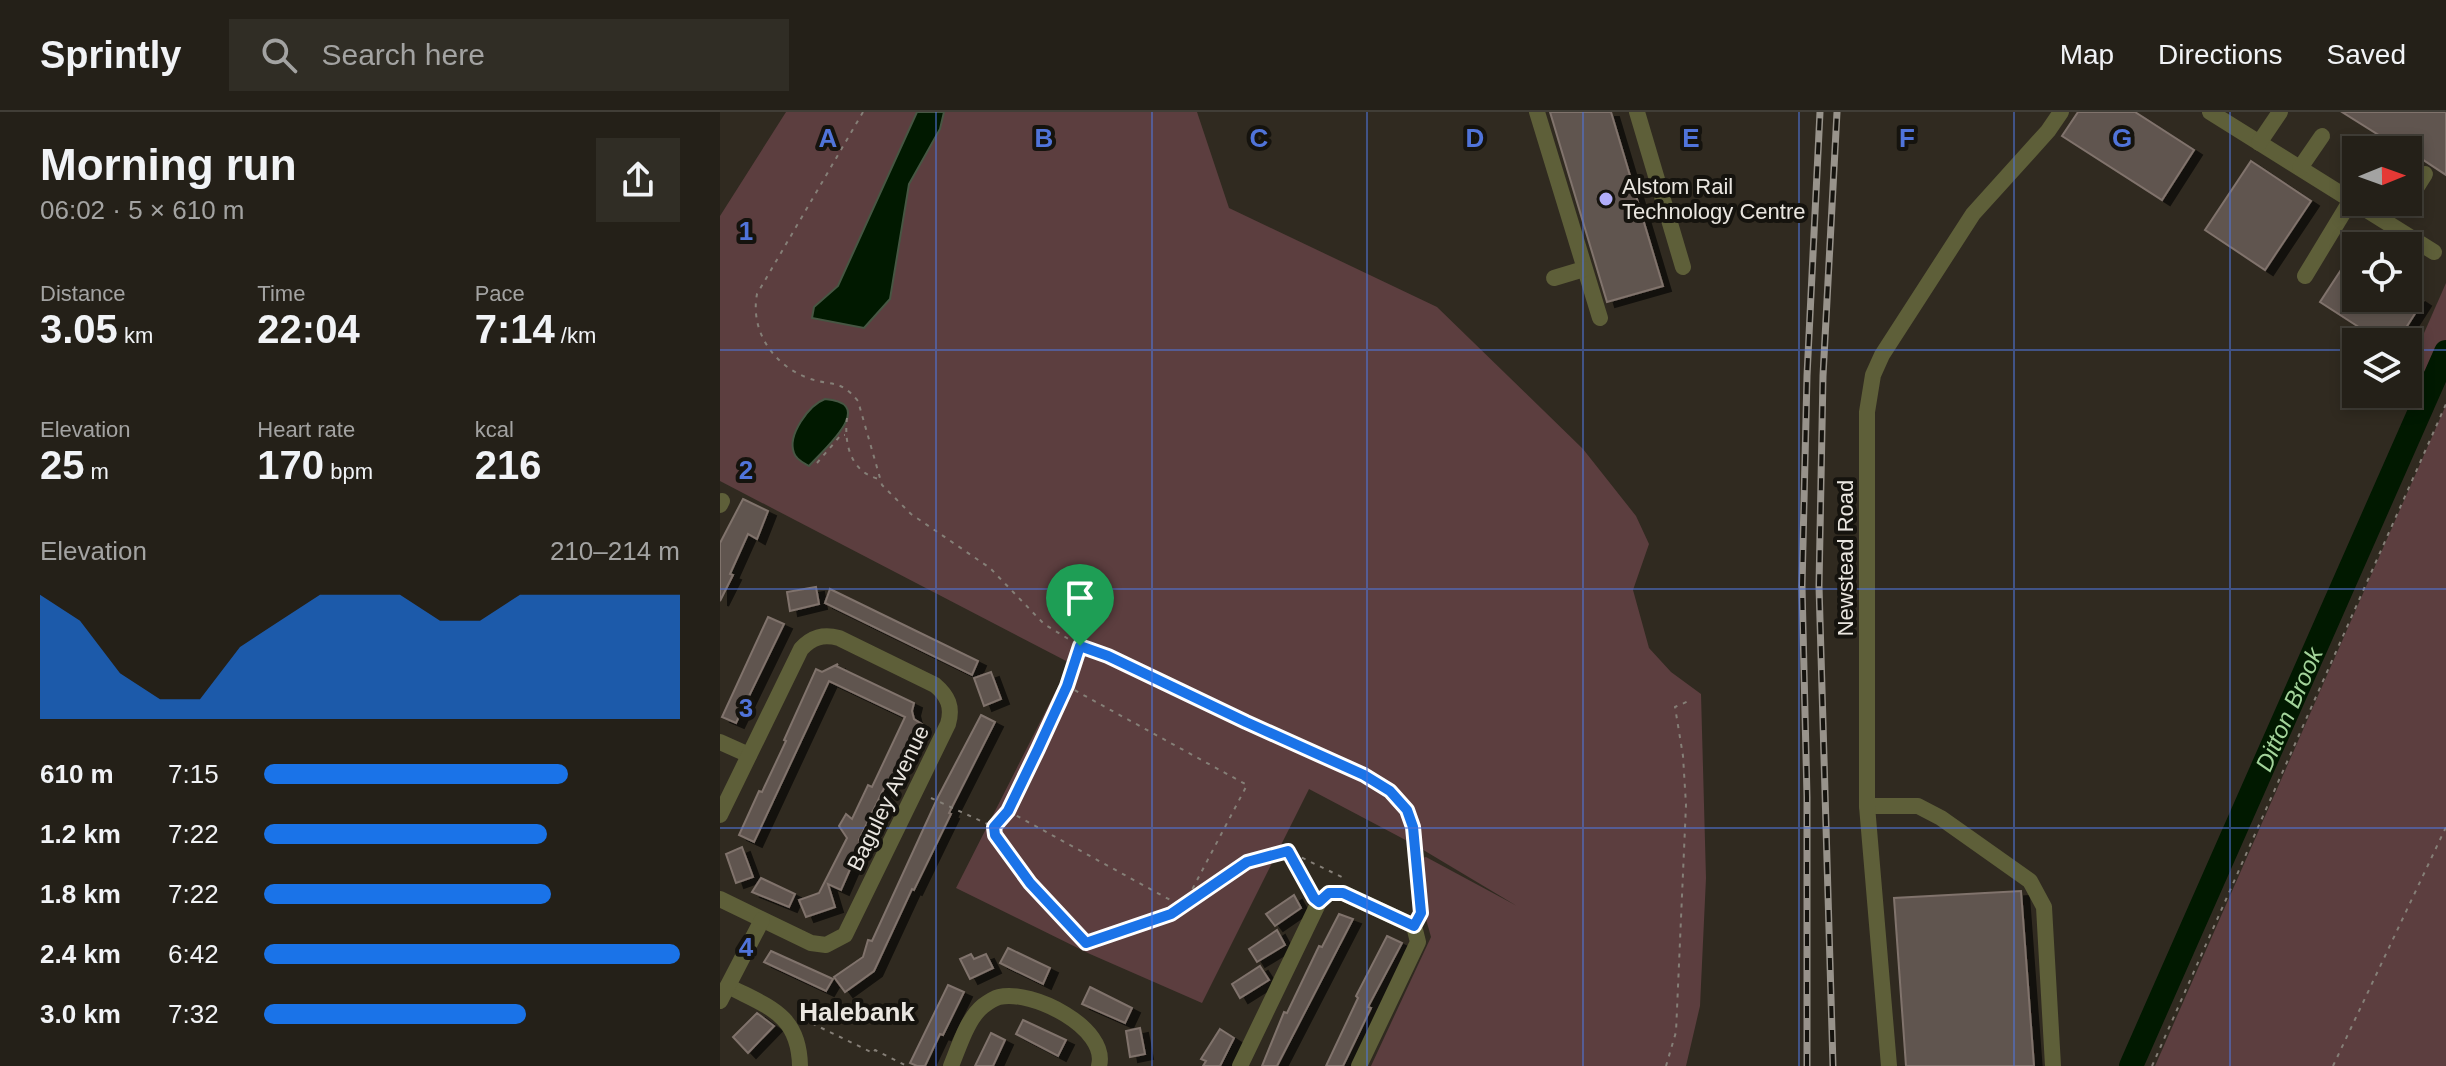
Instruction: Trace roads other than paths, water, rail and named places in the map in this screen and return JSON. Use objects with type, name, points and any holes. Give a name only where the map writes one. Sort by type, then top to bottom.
[{"type":"street","points":[[1537,112],[1600,318]]},
{"type":"street","points":[[1637,112],[1683,267]]},
{"type":"street","name":"Newstead Road","points":[[1889,1066],[1867,806],[1867,412],[1873,375],[1882,355],[1973,214],[2048,131],[2061,112]]},
{"type":"street","points":[[2210,112],[2342,194]]},
{"type":"street","points":[[2259,143],[2280,112]]},
{"type":"street","points":[[2300,168],[2322,136]]},
{"type":"street","points":[[2422,179],[2425,174]]},
{"type":"street","points":[[2305,276],[2342,215]]},
{"type":"street","points":[[2376,216],[2434,252]]},
{"type":"street","points":[[2392,226],[2399,216]]},
{"type":"street","points":[[1554,278],[1584,269]]},
{"type":"street","name":"Baguley Avenue","points":[[720,815],[801,649],[812,639],[832,636],[935,685],[946,695],[950,708],[948,724],[849,928],[839,940],[818,945],[720,899]]},
{"type":"street","points":[[720,742],[749,755]]},
{"type":"street","points":[[1867,806],[1918,806],[1941,818],[2030,881],[2044,907],[2053,1066]]},
{"type":"street","points":[[1240,1066],[1319,902],[1329,893],[1343,893],[1414,926],[1418,942],[1359,1066]]},
{"type":"street","points":[[762,920],[724,994],[779,1013],[794,1033],[800,1051],[800,1066]]},
{"type":"street","points":[[951,1066],[968,1027],[981,1007],[999,997],[1025,997],[1071,1018],[1093,1035],[1101,1056],[1099,1066]]},
{"type":"waterway","name":"Ditton Brook","points":[[2131,1066],[2446,352]]},
{"type":"railway","points":[[1807,1066],[1807,797],[1802,586],[1807,376],[1820,112]]},
{"type":"railway","points":[[1833,1066],[1819,586],[1823,376],[1837,112]]},
{"type":"place","name":"Alstom Rail Technology Centre","points":[[1606,199]]},
{"type":"district","name":"Halebank","points":[[857,1012]]}]
